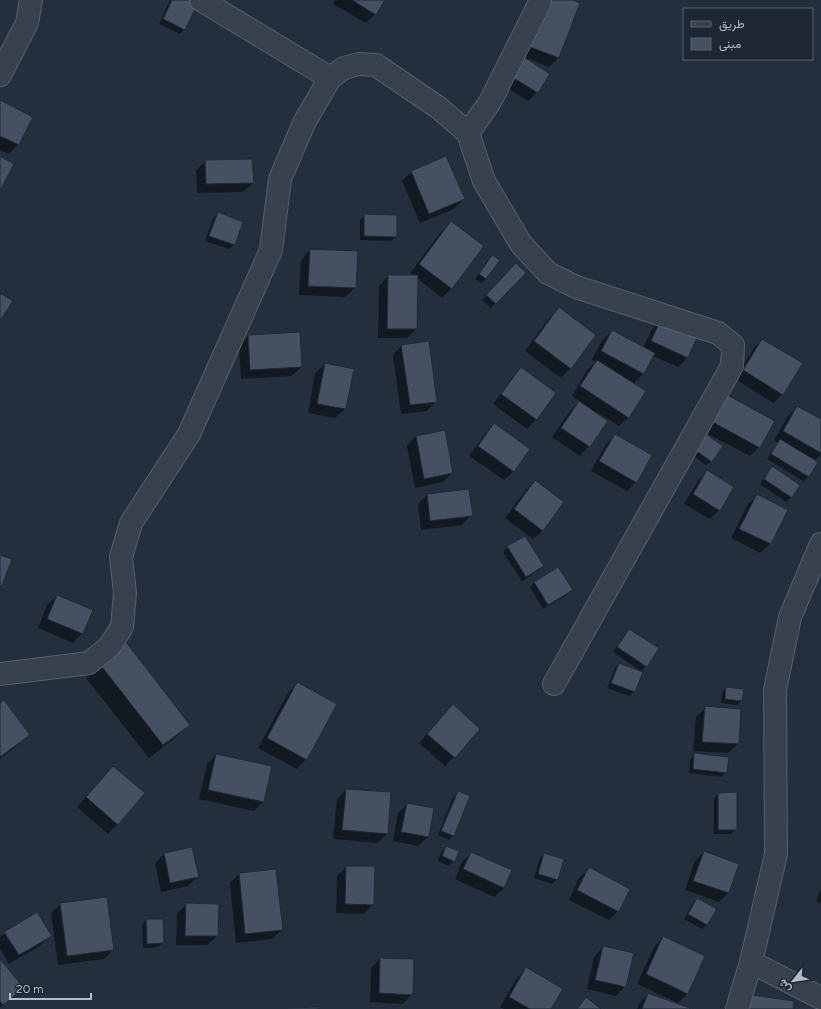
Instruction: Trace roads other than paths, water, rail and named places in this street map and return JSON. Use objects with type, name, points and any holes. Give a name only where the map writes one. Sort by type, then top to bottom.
[{"type":"street","points":[[0,75],[27,23],[32,0]]},
{"type":"street","points":[[201,0],[330,78]]},
{"type":"street","points":[[468,133],[490,102],[540,0]]},
{"type":"street","points":[[0,674],[89,663],[109,647],[122,627],[125,593],[121,557],[131,523],[189,434],[270,250],[280,180],[304,123],[330,78],[344,68],[359,64],[376,66],[439,108],[468,133],[484,181],[521,244],[548,273],[576,287],[718,333],[733,345],[732,366],[554,684]]},
{"type":"street","points":[[738,1009],[751,962],[776,854],[774,690],[790,617],[821,544]]},
{"type":"street","points":[[751,962],[821,998]]}]
